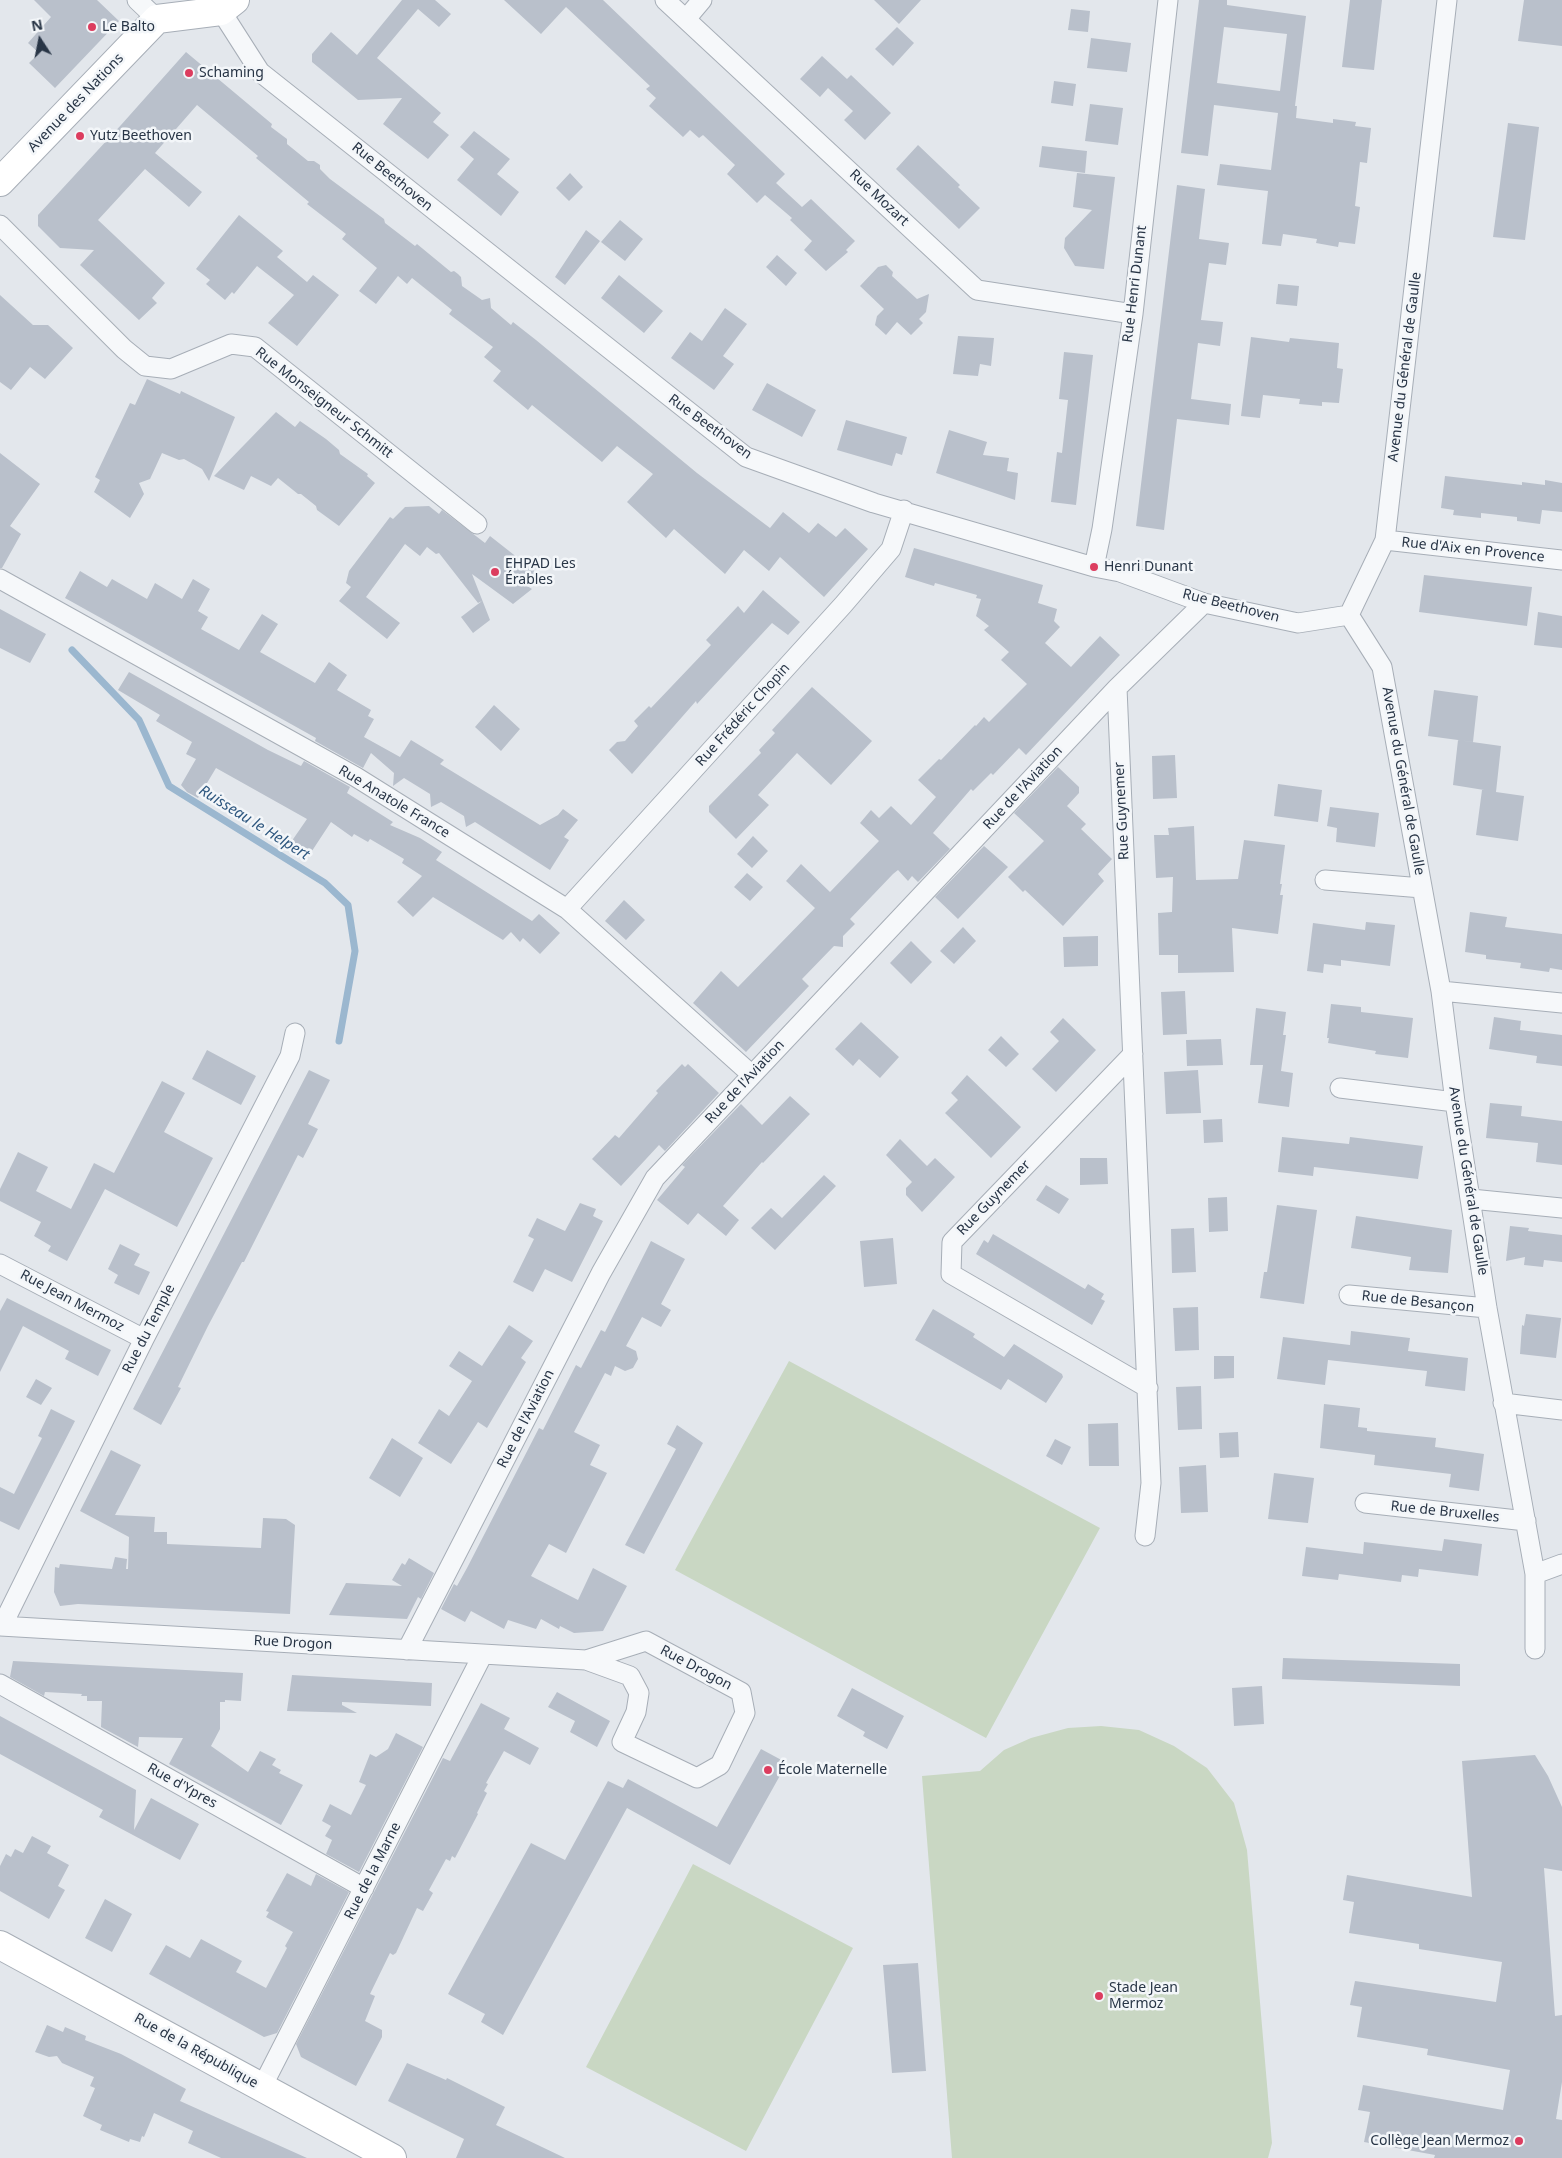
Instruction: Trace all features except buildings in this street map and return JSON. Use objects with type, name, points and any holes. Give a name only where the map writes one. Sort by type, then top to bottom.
[{"type":"street","points":[[137,0],[157,19],[228,6]]},
{"type":"street","name":"Rue Mozart","points":[[665,0],[977,290],[1133,314]]},
{"type":"street","points":[[686,19],[702,0]]},
{"type":"street","name":"Rue Henri Dunant","points":[[1094,567],[1102,529],[1133,314],[1168,0]]},
{"type":"street","name":"Avenue du Général de Gaulle","points":[[1447,0],[1385,540],[1350,616],[1382,667],[1441,991],[1455,1102],[1487,1308],[1535,1574],[1535,1649]]},
{"type":"street","name":"Rue Beethoven","points":[[228,6],[260,72],[746,458],[874,503],[904,510],[1094,567],[1120,572],[1204,603],[1298,623],[1350,616]]},
{"type":"street","name":"Avenue des Nations","points":[[0,182],[157,19]]},
{"type":"street","name":"Rue Monseigneur Schmitt","points":[[0,226],[124,349],[145,366],[171,369],[231,344],[255,347],[477,524]]},
{"type":"street","name":"Rue Frédéric Chopin","points":[[567,909],[843,605],[891,549],[904,510]]},
{"type":"street","name":"Rue d'Aix en Provence","points":[[1385,540],[1562,560]]},
{"type":"street","name":"Rue Anatole France","points":[[0,579],[356,777],[567,909],[752,1075]]},
{"type":"street","name":"Rue de l'Aviation","points":[[407,1650],[596,1282],[655,1178],[1117,688],[1204,603]]},
{"type":"street","name":"Rue Guynemer","points":[[1117,688],[1148,1388],[1151,1483],[1145,1536]]},
{"type":"street","points":[[1325,880],[1422,888]]},
{"type":"street","points":[[1441,991],[1562,1003]]},
{"type":"street","name":"Rue du Temple","points":[[1,1626],[144,1338],[290,1056],[295,1033]]},
{"type":"street","name":"Rue Guynemer","points":[[1134,1054],[952,1242],[951,1274],[1148,1388]]},
{"type":"street","points":[[1340,1088],[1455,1102]]},
{"type":"street","points":[[1471,1199],[1562,1208]]},
{"type":"street","name":"Rue Jean Mermoz","points":[[0,1264],[144,1338]]},
{"type":"street","name":"Rue de Besançon","points":[[1349,1295],[1487,1308]]},
{"type":"street","points":[[1503,1402],[1562,1410]]},
{"type":"street","name":"Rue de Bruxelles","points":[[1365,1503],[1526,1521]]},
{"type":"street","points":[[1535,1574],[1562,1564]]},
{"type":"street","name":"Rue Drogon","points":[[1,1626],[586,1660],[630,1676],[639,1693],[636,1712],[622,1742],[698,1778],[720,1766],[745,1713],[741,1692],[646,1641],[586,1660]]},
{"type":"street","name":"Rue de la Marne","points":[[262,2087],[483,1654]]},
{"type":"street","name":"Rue d'Ypres","points":[[0,1684],[364,1888]]},
{"type":"street","name":"Rue de la République","points":[[0,1945],[392,2158]]},
{"type":"green space","points":[[789,1361],[1100,1528],[986,1738],[675,1570]]},
{"type":"green space","name":"Stade Jean Mermoz","points":[[1101,1726],[1139,1730],[1174,1746],[1207,1768],[1234,1803],[1247,1850],[1272,2143],[1268,2158],[952,2158],[922,1776],[980,1771],[1004,1750],[1031,1738],[1068,1728]]},
{"type":"green space","points":[[693,1864],[853,1948],[746,2151],[586,2067]]},
{"type":"waterway","name":"Ruisseau le Helpert","points":[[72,650],[139,720],[169,786],[325,883],[348,905],[355,951],[339,1041]]},
{"type":"place","name":"Le Balto","points":[[92,27]]},
{"type":"place","name":"Schaming","points":[[189,73]]},
{"type":"place","name":"Yutz Beethoven","points":[[80,136]]},
{"type":"place","name":"Henri Dunant","points":[[1094,567]]},
{"type":"place","name":"EHPAD Les Érables","points":[[495,572]]},
{"type":"place","name":"École Maternelle","points":[[768,1770]]},
{"type":"place","name":"Stade Jean Mermoz","points":[[1099,1996]]},
{"type":"place","name":"Collège Jean Mermoz","points":[[1519,2141]]}]
